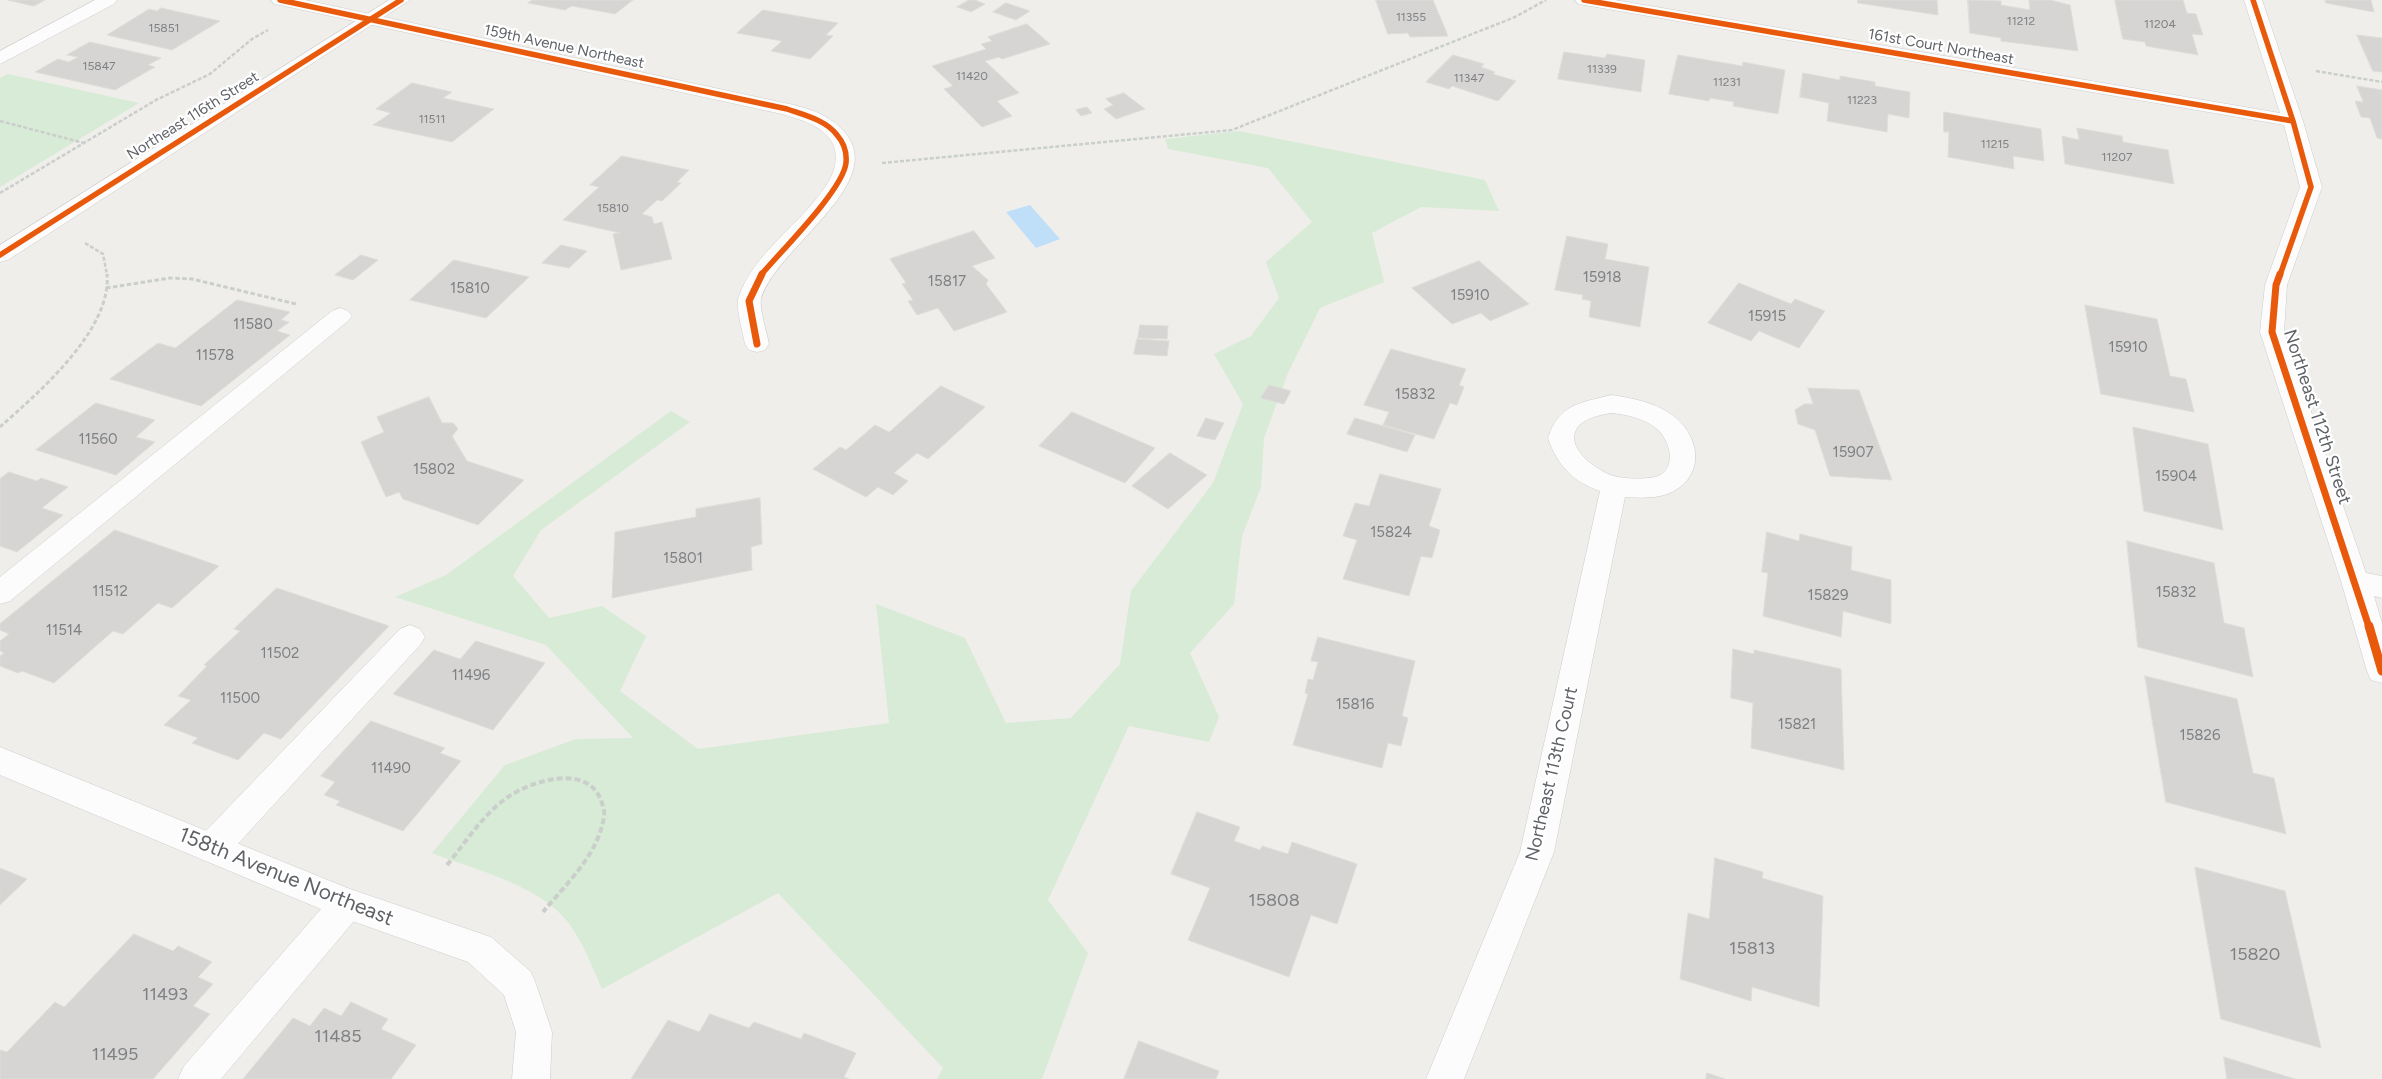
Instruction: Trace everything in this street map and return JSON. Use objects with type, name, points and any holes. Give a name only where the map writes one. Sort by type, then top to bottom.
[{"type":"street","points":[[0,58],[108,0]]},
{"type":"street","name":"159th Avenue Northeast","points":[[280,0],[787,109],[818,120],[837,134],[846,150],[846,165],[837,186],[759,277],[749,301],[757,344]]},
{"type":"street","name":"Northeast 116th Street","points":[[0,255],[401,0]]},
{"type":"street","name":"161st Court Northeast","points":[[1584,0],[2293,121]]},
{"type":"street","name":"Northeast 112th Street","points":[[2253,0],[2293,121],[2311,187],[2298,229],[2276,285],[2272,332],[2355,581],[2382,671]]},
{"type":"street","points":[[0,593],[340,316]]},
{"type":"street","points":[[1610,404],[1651,414],[1668,424],[1680,438],[1685,453],[1682,467],[1673,479],[1656,487],[1636,490],[1614,487],[1576,467],[1566,453],[1561,438],[1565,424],[1575,413],[1591,406],[1610,404]]},
{"type":"street","name":"Northeast 113th Court","points":[[1445,1079],[1537,852],[1614,487]]},
{"type":"street","points":[[2355,581],[2382,587]]},
{"type":"street","points":[[212,848],[410,637]]},
{"type":"street","name":"158th Avenue Northeast","points":[[0,761],[347,904],[479,949],[518,984],[534,1032],[531,1079]]},
{"type":"street","points":[[197,1079],[347,904]]},
{"type":"path","points":[[881,163],[1232,130],[1515,17],[1546,0]]},
{"type":"path","points":[[0,193],[156,100],[210,74],[252,39],[270,28]]},
{"type":"path","points":[[2314,71],[2382,82]]},
{"type":"path","points":[[0,121],[84,143]]},
{"type":"path","points":[[0,427],[58,374],[94,325],[107,284],[104,254],[84,242]]},
{"type":"path","points":[[106,288],[170,278],[192,279],[340,316]]},
{"type":"path","points":[[447,865],[502,800],[524,786],[546,780],[573,779],[591,785],[598,795],[605,814],[598,838],[588,855],[544,912]]},
{"type":"green space","points":[[8,74],[139,103],[0,187],[0,78]]},
{"type":"green space","points":[[1239,131],[1485,180],[1499,211],[1421,207],[1372,233],[1384,282],[1320,308],[1288,373],[1264,438],[1261,487],[1242,536],[1234,604],[1190,653],[1219,717],[1209,742],[1129,726],[1048,900],[1088,953],[1042,1079],[937,1079],[943,1068],[778,893],[602,989],[577,936],[555,908],[523,888],[432,853],[505,765],[576,739],[633,738],[546,645],[395,597],[446,575],[671,411],[690,422],[541,530],[513,576],[549,618],[602,606],[646,636],[620,691],[698,749],[889,723],[876,604],[965,638],[1006,723],[1071,718],[1120,664],[1131,591],[1213,483],[1243,404],[1214,354],[1251,336],[1279,298],[1266,262],[1312,222],[1268,168],[1168,149],[1165,139]]},
{"type":"water","points":[[1030,205],[1060,239],[1036,248],[1006,212]]},
{"type":"building","points":[[8,0],[45,0],[34,6]]},
{"type":"building","points":[[533,0],[633,0],[615,14],[572,6],[565,10],[528,3]]},
{"type":"building","points":[[969,0],[985,4],[971,12],[957,7]]},
{"type":"building","points":[[1376,0],[1433,0],[1448,36],[1410,37],[1408,33],[1388,34]]},
{"type":"building","points":[[1858,0],[1937,0],[1938,15],[1858,3]]},
{"type":"building","points":[[1968,0],[2001,1],[2001,5],[2030,10],[2029,0],[2050,0],[2070,5],[2078,51],[2001,41],[2001,38],[1970,33]]},
{"type":"building","points":[[2115,0],[2183,0],[2187,13],[2196,14],[2203,35],[2192,34],[2198,55],[2146,46],[2145,42],[2123,39]]},
{"type":"building","points":[[2325,0],[2371,0],[2374,12],[2326,3]]},
{"type":"building","points":[[1006,3],[1030,11],[1016,20],[993,12]]},
{"type":"building","points":[[161,8],[220,21],[172,50],[107,35],[149,9],[157,11]]},
{"type":"building","points":[[763,10],[838,23],[826,35],[833,36],[810,59],[771,51],[782,41],[737,33]]},
{"type":"building","points":[[1027,24],[1050,44],[1002,59],[999,57],[985,61],[1019,93],[997,101],[1012,116],[982,127],[944,89],[953,86],[932,66],[986,49],[981,44],[992,41],[988,37]]},
{"type":"building","points":[[2357,35],[2382,38],[2382,72],[2373,71]]},
{"type":"building","points":[[90,42],[161,58],[148,65],[155,67],[115,90],[35,72],[58,59],[69,62],[78,57],[67,55]]},
{"type":"building","points":[[1564,52],[1605,58],[1607,54],[1645,60],[1641,92],[1558,79]]},
{"type":"building","points":[[1453,55],[1484,64],[1481,67],[1495,72],[1493,74],[1516,81],[1498,101],[1452,86],[1449,89],[1426,82]]},
{"type":"building","points":[[1678,55],[1742,66],[1743,62],[1785,70],[1778,114],[1733,106],[1734,102],[1710,98],[1709,101],[1669,94]]},
{"type":"building","points":[[1803,73],[1840,80],[1840,76],[1875,82],[1875,86],[1910,92],[1909,118],[1888,114],[1887,132],[1827,121],[1829,103],[1800,97]]},
{"type":"building","points":[[412,83],[452,92],[443,98],[494,109],[452,142],[373,125],[391,113],[376,109]]},
{"type":"building","points":[[2357,86],[2382,90],[2382,139],[2377,138],[2370,118],[2361,117],[2355,101],[2363,102]]},
{"type":"building","points":[[1124,93],[1145,109],[1116,119],[1104,109],[1113,105],[1106,99]]},
{"type":"building","points":[[1087,107],[1092,113],[1081,116],[1076,110]]},
{"type":"building","points":[[1944,112],[2041,129],[2044,161],[2013,156],[2014,169],[1948,157],[1949,132],[1944,132]]},
{"type":"building","points":[[2077,128],[2122,136],[2123,142],[2168,150],[2174,184],[2065,164],[2062,136],[2079,140]]},
{"type":"building","points":[[622,156],[689,170],[677,182],[681,183],[662,201],[657,200],[642,214],[652,217],[654,224],[662,222],[672,259],[621,270],[613,234],[620,233],[563,220],[599,187],[590,185]]},
{"type":"building","points":[[974,231],[995,258],[972,266],[988,280],[986,284],[1007,312],[954,331],[938,308],[917,315],[908,301],[913,300],[902,284],[906,283],[890,259]]},
{"type":"building","points":[[1567,236],[1608,244],[1605,259],[1649,267],[1640,327],[1589,317],[1591,301],[1582,299],[1583,295],[1555,290]]},
{"type":"building","points":[[561,245],[587,251],[569,268],[542,263]]},
{"type":"building","points":[[361,255],[378,260],[353,280],[335,275]]},
{"type":"building","points":[[454,260],[529,277],[486,318],[410,300]]},
{"type":"building","points":[[1479,261],[1529,304],[1490,321],[1481,313],[1452,324],[1412,288]]},
{"type":"building","points":[[1739,283],[1791,304],[1795,299],[1825,311],[1799,348],[1759,331],[1751,341],[1708,323]]},
{"type":"building","points":[[237,300],[290,312],[281,320],[289,322],[277,331],[290,335],[201,406],[110,379],[158,343],[175,348]]},
{"type":"building","points":[[2085,305],[2157,319],[2170,376],[2186,379],[2194,412],[2101,394]]},
{"type":"building","points":[[1140,325],[1168,326],[1167,339],[1138,338]]},
{"type":"building","points":[[1137,339],[1169,341],[1167,356],[1134,354]]},
{"type":"building","points":[[1391,349],[1466,369],[1459,385],[1464,387],[1457,405],[1450,403],[1434,439],[1383,425],[1389,412],[1364,405]]},
{"type":"building","points":[[1269,385],[1291,391],[1284,404],[1261,398]]},
{"type":"building","points":[[941,386],[985,407],[928,459],[917,453],[894,473],[908,481],[893,495],[878,487],[866,497],[813,469],[840,447],[846,450],[875,425],[889,432]]},
{"type":"building","points":[[1808,388],[1859,390],[1892,480],[1830,476],[1815,430],[1798,424],[1795,410],[1804,404],[1813,404]]},
{"type":"building","points":[[429,397],[442,423],[453,423],[458,429],[452,436],[467,461],[524,480],[478,525],[403,499],[399,492],[386,497],[361,442],[384,432],[377,417]]},
{"type":"building","points":[[96,403],[155,420],[136,437],[155,442],[116,475],[36,450]]},
{"type":"building","points":[[1072,412],[1155,448],[1125,483],[1039,446]]},
{"type":"building","points":[[1206,418],[1224,423],[1215,440],[1197,436]]},
{"type":"building","points":[[1355,418],[1415,435],[1407,452],[1347,434]]},
{"type":"building","points":[[2133,427],[2208,444],[2223,530],[2144,511]]},
{"type":"building","points":[[1170,453],[1207,475],[1168,509],[1132,486]]},
{"type":"building","points":[[9,472],[37,481],[41,478],[68,487],[42,508],[63,515],[17,552],[0,546],[0,479]]},
{"type":"building","points":[[1380,474],[1441,489],[1429,526],[1440,530],[1432,558],[1421,556],[1409,596],[1343,579],[1357,540],[1343,536],[1355,503],[1369,506]]},
{"type":"building","points":[[760,498],[762,544],[751,547],[752,570],[612,598],[615,532],[696,517],[696,509]]},
{"type":"building","points":[[115,530],[219,566],[172,608],[158,603],[123,634],[113,631],[54,683],[22,671],[18,673],[0,666],[0,656],[4,653],[0,651],[0,641],[9,634],[0,630],[0,624]]},
{"type":"building","points":[[1767,532],[1799,541],[1800,534],[1852,547],[1851,570],[1891,580],[1891,624],[1843,611],[1841,637],[1763,616],[1768,573],[1762,572]]},
{"type":"building","points":[[2127,541],[2214,563],[2224,623],[2244,628],[2253,677],[2138,647]]},
{"type":"building","points":[[277,588],[389,626],[281,739],[264,733],[238,760],[192,743],[198,738],[164,725],[191,700],[178,696],[207,666],[204,665],[240,631],[234,629]]},
{"type":"building","points":[[1318,637],[1415,661],[1402,716],[1408,718],[1401,746],[1388,743],[1382,768],[1293,745],[1308,694],[1305,693],[1308,679],[1313,680],[1318,662],[1311,661]]},
{"type":"building","points":[[476,641],[545,663],[493,730],[393,694],[434,650],[460,659]]},
{"type":"building","points":[[1733,649],[1754,654],[1754,650],[1841,669],[1844,770],[1751,748],[1753,703],[1731,698]]},
{"type":"building","points":[[2145,676],[2237,699],[2253,773],[2274,778],[2286,834],[2166,802]]},
{"type":"building","points":[[371,721],[445,748],[440,753],[461,761],[403,831],[336,805],[340,801],[324,795],[335,782],[321,776]]},
{"type":"building","points":[[1197,812],[1240,827],[1234,841],[1260,850],[1262,846],[1288,854],[1292,842],[1357,864],[1337,924],[1311,915],[1289,977],[1188,940],[1210,888],[1171,874]]},
{"type":"building","points":[[1715,858],[1763,872],[1762,878],[1823,896],[1819,1007],[1752,987],[1751,1001],[1680,979],[1688,913],[1709,919]]},
{"type":"building","points":[[2195,867],[2285,891],[2321,1048],[2221,1019]]},
{"type":"building","points":[[0,868],[27,879],[0,905]]},
{"type":"building","points":[[134,934],[173,951],[178,946],[212,962],[198,977],[213,984],[193,1006],[210,1014],[153,1079],[0,1079],[0,1050],[7,1052],[55,1002],[64,1007]]},
{"type":"building","points":[[351,1002],[388,1019],[381,1029],[416,1045],[391,1079],[243,1079],[293,1018],[310,1026],[324,1008],[341,1016]]},
{"type":"building","points":[[710,1014],[749,1028],[754,1022],[801,1039],[804,1033],[856,1053],[844,1077],[849,1079],[631,1079],[668,1020],[699,1032]]},
{"type":"building","points":[[1139,1041],[1219,1071],[1216,1079],[1124,1079]]},
{"type":"building","points":[[2224,1057],[2295,1079],[2227,1079]]},
{"type":"building","points":[[1707,1073],[1725,1079],[1706,1079]]},
{"type":"cycle path","points":[[280,0],[787,109],[818,120],[837,134],[846,150],[846,165],[837,186],[759,277],[749,301],[757,344]]},
{"type":"cycle path","points":[[0,255],[401,0]]},
{"type":"cycle path","points":[[1584,0],[2293,121]]},
{"type":"cycle path","points":[[2253,0],[2293,121],[2311,187],[2276,285],[2272,332],[2355,581],[2382,671]]}]
